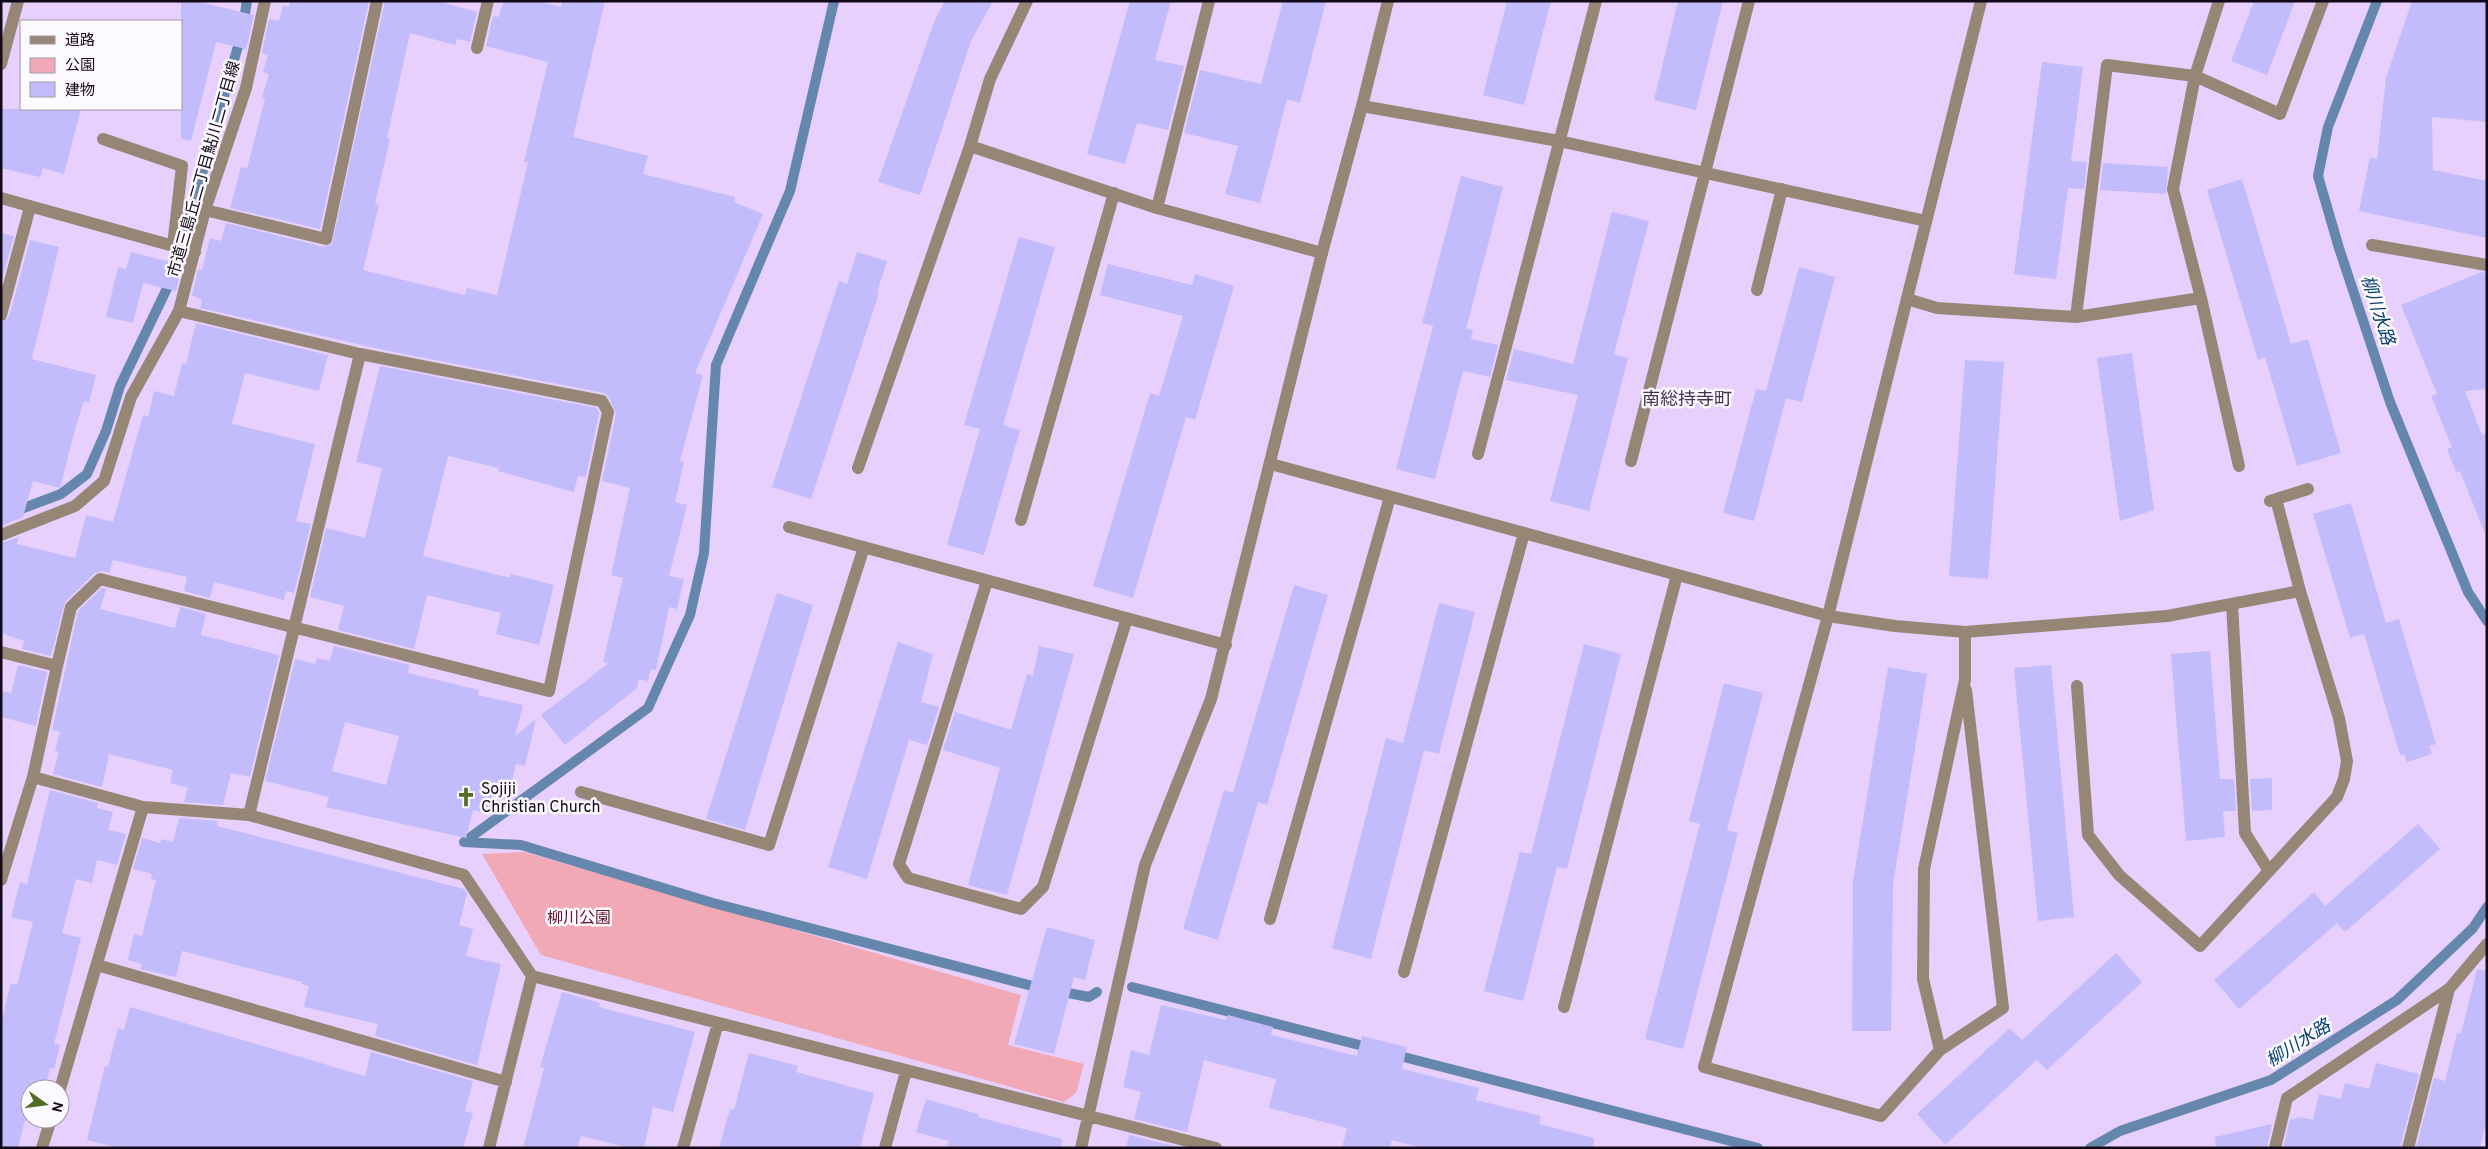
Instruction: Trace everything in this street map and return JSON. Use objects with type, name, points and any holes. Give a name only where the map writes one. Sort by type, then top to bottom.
[{"type":"street","points":[[1,64],[18,1]]},
{"type":"street","name":"市道三島丘二丁目鮎川二丁目線","points":[[1,535],[75,506],[104,481],[131,397],[179,311],[205,210],[246,88],[265,1]]},
{"type":"street","points":[[205,210],[326,239],[378,1]]},
{"type":"street","points":[[477,48],[488,1]]},
{"type":"street","points":[[858,468],[970,146],[990,79],[1027,1]]},
{"type":"street","points":[[1156,208],[1209,1]]},
{"type":"street","points":[[1081,1148],[1144,865],[1211,699],[1226,645],[1322,253],[1388,1]]},
{"type":"street","points":[[1478,454],[1596,1]]},
{"type":"street","points":[[1631,462],[1749,1]]},
{"type":"street","points":[[1965,632],[1965,680],[2003,1008],[1940,1050],[1881,1116],[1704,1067],[1828,616],[1981,1]]},
{"type":"street","points":[[2076,317],[2107,65],[2195,76],[2280,114],[2323,1]]},
{"type":"street","points":[[2216,2],[2195,76],[2173,189],[2201,298],[2239,466]]},
{"type":"street","points":[[1362,106],[1559,141],[1926,221]]},
{"type":"street","points":[[103,139],[182,166],[173,246]]},
{"type":"street","points":[[970,146],[1156,208],[1322,253]]},
{"type":"street","points":[[1757,290],[1782,189]]},
{"type":"street","points":[[1021,520],[1114,193]]},
{"type":"street","points":[[1,198],[195,252]]},
{"type":"street","points":[[1,315],[30,207]]},
{"type":"street","points":[[2372,245],[2487,265]]},
{"type":"street","points":[[1907,299],[1937,308],[2076,317],[2201,298]]},
{"type":"street","points":[[1,880],[33,777],[56,666],[71,607],[100,579],[549,691],[608,412],[602,401],[360,354],[179,311]]},
{"type":"street","points":[[250,815],[293,628],[360,354]]},
{"type":"street","points":[[1271,464],[1828,616],[1895,626],[1965,632],[2149,618],[2300,590]]},
{"type":"street","points":[[2077,686],[2088,835],[2119,875],[2200,946],[2337,797],[2344,779],[2347,761],[2339,718],[2273,500],[2308,489]]},
{"type":"street","points":[[1270,919],[1390,497]]},
{"type":"street","points":[[790,526],[1226,645]]},
{"type":"street","points":[[1404,972],[1524,533]]},
{"type":"street","points":[[580,792],[769,845],[864,547]]},
{"type":"street","points":[[1564,1007],[1677,575]]},
{"type":"street","points":[[987,580],[899,864],[908,878],[1021,909],[1043,887],[1127,618]]},
{"type":"street","points":[[2232,604],[2245,833],[2269,871]]},
{"type":"street","points":[[1,652],[56,666]]},
{"type":"street","points":[[1940,1050],[1923,979],[1924,869],[1965,680]]},
{"type":"street","points":[[33,777],[142,807],[250,815],[464,875],[532,976],[1216,1148]]},
{"type":"street","points":[[63,1079],[142,807]]},
{"type":"street","points":[[2275,1148],[2287,1098],[2449,989],[2487,944]]},
{"type":"street","points":[[97,965],[506,1082]]},
{"type":"street","points":[[489,1148],[532,976]]},
{"type":"street","points":[[2408,1148],[2449,989]]},
{"type":"street","points":[[684,1148],[718,1023]]},
{"type":"street","points":[[885,1148],[906,1071]]},
{"type":"street","points":[[42,1148],[48,1129]]},
{"type":"green space","name":"柳川公園","points":[[524,852],[1021,995],[1008,1045],[1084,1064],[1076,1093],[1064,1102],[541,955],[482,854]]},
{"type":"building","points":[[181,1],[194,1],[254,15],[246,49],[216,42],[191,141],[181,139]]},
{"type":"building","points":[[290,1],[369,1],[320,229],[230,208],[241,167],[247,168],[265,99],[262,98],[269,74],[263,72],[268,55],[262,53],[269,19],[279,21],[283,5],[289,7]]},
{"type":"building","points":[[385,1],[438,1],[477,12],[470,42],[457,39],[455,45],[410,33],[387,138],[390,139],[375,204],[379,205],[363,270],[465,295],[467,288],[497,295],[528,162],[524,162],[548,62],[486,46],[493,16],[498,17],[504,1],[537,1],[561,7],[563,1],[605,1],[573,137],[648,156],[643,174],[735,197],[734,202],[763,214],[695,373],[703,375],[680,461],[684,462],[675,502],[687,505],[669,576],[684,579],[677,609],[669,607],[656,670],[651,669],[648,681],[639,679],[637,688],[565,745],[541,715],[609,663],[603,662],[623,578],[611,575],[630,488],[602,481],[616,414],[609,397],[604,393],[384,350],[200,308],[202,300],[192,295],[198,269],[202,270],[210,238],[221,241],[226,223],[324,247],[332,244]]},
{"type":"building","points":[[945,1],[993,1],[971,41],[920,195],[878,182],[934,22]]},
{"type":"building","points":[[1130,1],[1171,1],[1155,60],[1184,66],[1168,130],[1137,123],[1125,164],[1087,154]]},
{"type":"building","points":[[1283,1],[1326,1],[1300,103],[1287,99],[1260,203],[1225,194],[1238,146],[1184,133],[1200,70],[1261,84]]},
{"type":"building","points":[[1507,1],[1551,1],[1524,105],[1483,95]]},
{"type":"building","points":[[1678,1],[1723,1],[1696,110],[1654,100]]},
{"type":"building","points":[[2254,1],[2295,1],[2267,75],[2231,61]]},
{"type":"building","points":[[2412,1],[2487,1],[2487,122],[2432,117],[2433,170],[2487,181],[2487,238],[2359,211],[2370,157],[2377,159],[2386,78]]},
{"type":"building","points":[[2042,62],[2083,67],[2071,161],[2087,162],[2084,189],[2068,188],[2056,279],[2014,274]]},
{"type":"building","points":[[1,109],[81,110],[64,174],[43,168],[40,177],[1,168]]},
{"type":"building","points":[[2103,163],[2168,167],[2166,194],[2100,190]]},
{"type":"building","points":[[1461,176],[1503,187],[1466,329],[1473,330],[1471,339],[1498,345],[1490,377],[1463,371],[1435,479],[1396,469],[1433,326],[1422,323]]},
{"type":"building","points":[[2242,179],[2291,344],[2308,339],[2341,453],[2297,466],[2265,357],[2258,360],[2207,190]]},
{"type":"building","points":[[1612,212],[1649,221],[1614,354],[1628,358],[1589,511],[1550,501],[1578,395],[1506,380],[1514,349],[1573,364]]},
{"type":"building","points":[[1,233],[14,236],[1,283]]},
{"type":"building","points":[[1019,237],[1055,247],[1003,425],[1020,430],[984,555],[947,545],[980,429],[964,425]]},
{"type":"building","points":[[30,240],[59,247],[32,359],[96,375],[89,403],[84,401],[75,429],[60,488],[33,481],[23,517],[1,526],[1,323],[9,317]]},
{"type":"building","points":[[131,252],[182,265],[176,291],[143,283],[133,323],[106,317],[118,267],[126,269]]},
{"type":"building","points":[[857,252],[887,261],[877,292],[879,293],[811,499],[772,487],[839,281],[847,284]]},
{"type":"building","points":[[1108,264],[1192,285],[1195,274],[1234,286],[1195,420],[1186,417],[1133,598],[1093,586],[1150,393],[1159,396],[1183,316],[1100,295]]},
{"type":"building","points":[[1799,267],[1835,277],[1802,402],[1786,398],[1754,521],[1723,513],[1756,389],[1766,391]]},
{"type":"building","points":[[2481,272],[2487,273],[2487,389],[2465,391],[2482,435],[2487,433],[2485,534],[2460,471],[2456,472],[2447,449],[2452,447],[2431,396],[2437,394],[2401,305]]},
{"type":"building","points":[[196,323],[328,355],[319,391],[245,373],[232,424],[315,444],[296,521],[311,524],[294,593],[286,591],[284,600],[214,582],[210,598],[184,591],[187,577],[113,560],[109,573],[102,571],[95,573],[65,602],[51,656],[22,649],[24,641],[1,633],[1,543],[19,537],[17,544],[75,558],[86,515],[113,522],[143,415],[148,417],[154,391],[174,396],[182,363],[186,364]]},
{"type":"building","points":[[2132,353],[2154,510],[2120,521],[2097,358]]},
{"type":"building","points":[[1965,360],[2004,362],[1988,579],[1949,576]]},
{"type":"building","points":[[380,366],[597,408],[599,413],[586,477],[578,476],[574,492],[498,471],[499,468],[448,456],[423,556],[510,578],[511,574],[554,585],[539,645],[496,634],[501,613],[427,595],[414,649],[338,630],[344,606],[310,597],[326,528],[365,538],[382,468],[356,462]]},
{"type":"building","points":[[2351,503],[2386,623],[2399,619],[2436,744],[2429,746],[2432,754],[2407,762],[2404,754],[2400,755],[2364,634],[2350,638],[2313,514]]},
{"type":"building","points":[[1294,585],[1328,595],[1267,805],[1258,802],[1218,940],[1183,929],[1224,790],[1233,793]]},
{"type":"building","points":[[102,588],[106,589],[100,609],[175,628],[180,607],[206,614],[201,635],[279,655],[250,777],[231,773],[223,805],[184,802],[188,788],[170,783],[173,770],[109,754],[102,787],[53,774],[59,752],[55,751],[60,732],[52,730],[78,611]]},
{"type":"building","points":[[777,593],[813,605],[745,830],[706,819]]},
{"type":"building","points":[[1439,603],[1475,612],[1439,754],[1424,750],[1371,959],[1332,948],[1386,738],[1403,743]]},
{"type":"building","points":[[898,642],[933,654],[921,702],[939,707],[927,745],[909,740],[867,879],[828,867]]},
{"type":"building","points":[[1584,644],[1621,654],[1567,869],[1557,867],[1523,1001],[1484,991],[1520,852],[1531,854]]},
{"type":"building","points":[[334,646],[410,665],[408,673],[479,690],[478,695],[523,705],[515,736],[536,719],[525,766],[516,764],[508,799],[492,796],[488,814],[473,810],[466,838],[326,807],[329,797],[265,781],[295,659],[315,664],[317,658],[330,661]],"holes":[[[345,722],[399,736],[386,785],[332,771]]]},
{"type":"building","points":[[1039,646],[1074,654],[1007,895],[968,885],[1000,768],[943,750],[955,712],[1011,730],[1027,674],[1033,676]]},
{"type":"building","points":[[2210,651],[2220,779],[2234,779],[2236,811],[2223,811],[2225,837],[2186,841],[2171,654]]},
{"type":"building","points":[[18,665],[47,672],[36,726],[1,717],[1,691],[11,693]]},
{"type":"building","points":[[2051,665],[2074,917],[2038,921],[2014,668]]},
{"type":"building","points":[[1888,667],[1927,674],[1893,885],[1891,1031],[1852,1031],[1853,881]]},
{"type":"building","points":[[1724,683],[1763,693],[1727,830],[1738,833],[1683,1049],[1645,1039],[1700,824],[1689,821]]},
{"type":"building","points":[[2272,778],[2272,810],[2252,811],[2250,779]]},
{"type":"building","points":[[50,790],[98,803],[97,808],[113,812],[108,830],[126,834],[117,865],[97,860],[92,883],[76,879],[62,933],[81,938],[54,1044],[60,1045],[54,1069],[50,1068],[47,1079],[20,1079],[20,1129],[23,1129],[18,1148],[1,1148],[1,1023],[11,983],[17,985],[33,922],[11,917],[20,882],[27,884]]},
{"type":"building","points":[[179,818],[218,821],[217,826],[464,889],[467,894],[459,925],[473,929],[466,956],[501,964],[477,1065],[375,1036],[378,1024],[304,1007],[309,986],[301,984],[302,982],[182,951],[176,977],[140,969],[142,964],[128,960],[134,934],[142,936],[156,880],[151,879],[152,874],[133,869],[142,838],[160,843],[161,839],[173,842]]},
{"type":"building","points":[[2418,824],[2440,849],[2345,932],[2337,923],[2239,1009],[2214,980],[2314,892],[2325,906]]},
{"type":"building","points":[[1047,927],[1095,940],[1085,980],[1074,977],[1054,1054],[1014,1044]]},
{"type":"building","points":[[2116,953],[2142,982],[2047,1070],[2037,1060],[1945,1145],[1917,1114],[2010,1028],[2022,1040]]},
{"type":"building","points":[[2477,969],[2487,971],[2487,1120],[2480,1148],[2416,1148],[2434,1078],[2445,1081],[2457,1033],[2461,1034]]},
{"type":"building","points":[[562,992],[600,1003],[599,1007],[695,1032],[673,1112],[653,1107],[644,1148],[630,1148],[581,1136],[577,1148],[523,1148],[544,1068],[540,1067]]},
{"type":"building","points":[[1161,1005],[1226,1020],[1228,1015],[1273,1027],[1271,1035],[1357,1056],[1362,1036],[1407,1047],[1402,1069],[1479,1088],[1476,1100],[1541,1116],[1539,1124],[1594,1138],[1593,1148],[1423,1148],[1392,1140],[1390,1148],[1342,1148],[1347,1128],[1269,1108],[1276,1079],[1204,1060],[1187,1132],[1134,1119],[1141,1092],[1123,1087],[1131,1050],[1149,1055]]},
{"type":"building","points":[[130,1007],[365,1076],[371,1052],[473,1081],[465,1111],[473,1113],[463,1148],[119,1148],[87,1140],[105,1066],[108,1067],[118,1028],[124,1030]]},
{"type":"building","points":[[749,1053],[798,1066],[796,1072],[874,1093],[860,1148],[719,1148],[730,1109],[734,1110]]},
{"type":"building","points":[[2376,1063],[2419,1074],[2400,1148],[2283,1148],[2290,1120],[2301,1117],[2313,1120],[2319,1094],[2341,1099],[2345,1083],[2369,1089]]},
{"type":"building","points":[[926,1099],[978,1114],[978,1117],[1062,1139],[1061,1148],[947,1148],[949,1141],[916,1132]]},
{"type":"building","points":[[2272,1124],[2267,1148],[2216,1148],[2215,1137]]},
{"type":"building","points":[[1129,1135],[1182,1148],[1126,1148]]},
{"type":"waterway","points":[[185,234],[242,32],[247,1]]},
{"type":"waterway","points":[[834,1],[790,191],[716,365],[704,553],[690,615],[648,708],[464,842],[521,845],[713,903],[1044,989]]},
{"type":"waterway","name":"柳川水路","points":[[2377,1],[2328,127],[2318,176],[2339,248],[2390,402],[2468,592],[2487,621]]},
{"type":"waterway","points":[[13,512],[61,494],[87,474],[106,431],[120,386],[172,278]]},
{"type":"waterway","name":"柳川水路","points":[[2090,1148],[2120,1131],[2271,1080],[2397,1000],[2473,928],[2487,907]]},
{"type":"waterway","points":[[1132,987],[1371,1048]]},
{"type":"waterway","points":[[1058,991],[1089,997],[1097,992]]},
{"type":"waterway","points":[[1392,1054],[1758,1148]]},
{"type":"place","name":"Sojiji Christian Church","points":[[466,797]]},
{"type":"district","name":"南総持寺町","points":[[1687,399]]}]
